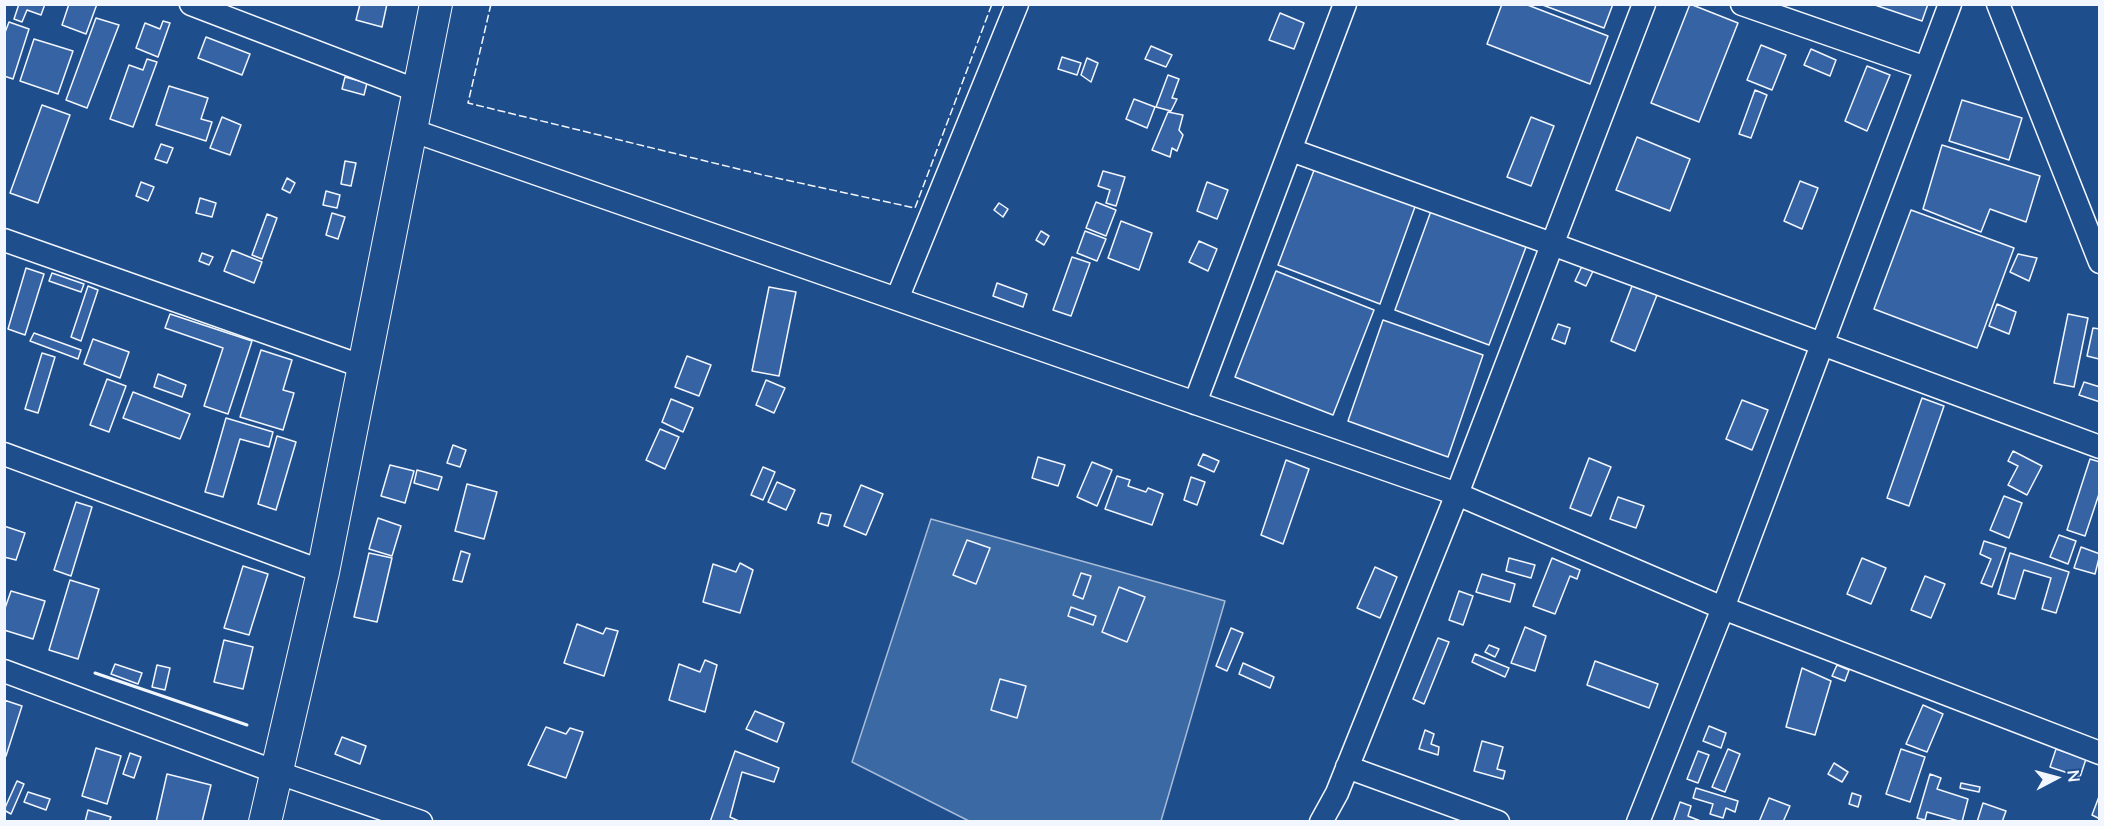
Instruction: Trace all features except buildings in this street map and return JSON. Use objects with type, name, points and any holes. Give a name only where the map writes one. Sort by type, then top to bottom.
[{"type":"main road","points":[[265,822],[324,572],[436,4]]},
{"type":"street","points":[[191,4],[418,91]]},
{"type":"street","points":[[897,299],[1017,4]]},
{"type":"street","points":[[1195,403],[1345,4]]},
{"type":"street","points":[[1321,822],[1337,793],[1457,494],[1644,4]]},
{"type":"street","points":[[1742,4],[1926,68]]},
{"type":"street","points":[[1638,822],[1723,608],[1950,4]]},
{"type":"street","points":[[1998,4],[2100,262]]},
{"type":"street","points":[[411,130],[1457,494],[1723,608],[2100,753]]},
{"type":"street","points":[[1291,150],[2100,447]]},
{"type":"street","points":[[4,240],[364,367]]},
{"type":"street","points":[[4,454],[324,572]]},
{"type":"street","points":[[4,671],[276,772],[421,822]]},
{"type":"street","points":[[1347,767],[1498,822]]},
{"type":"water","points":[[931,519],[1225,601],[1161,821],[969,821],[852,762]]},
{"type":"fence","points":[[491,4],[468,103],[763,175],[915,208],[992,4]]},
{"type":"wall","points":[[95,673],[247,725]]}]
